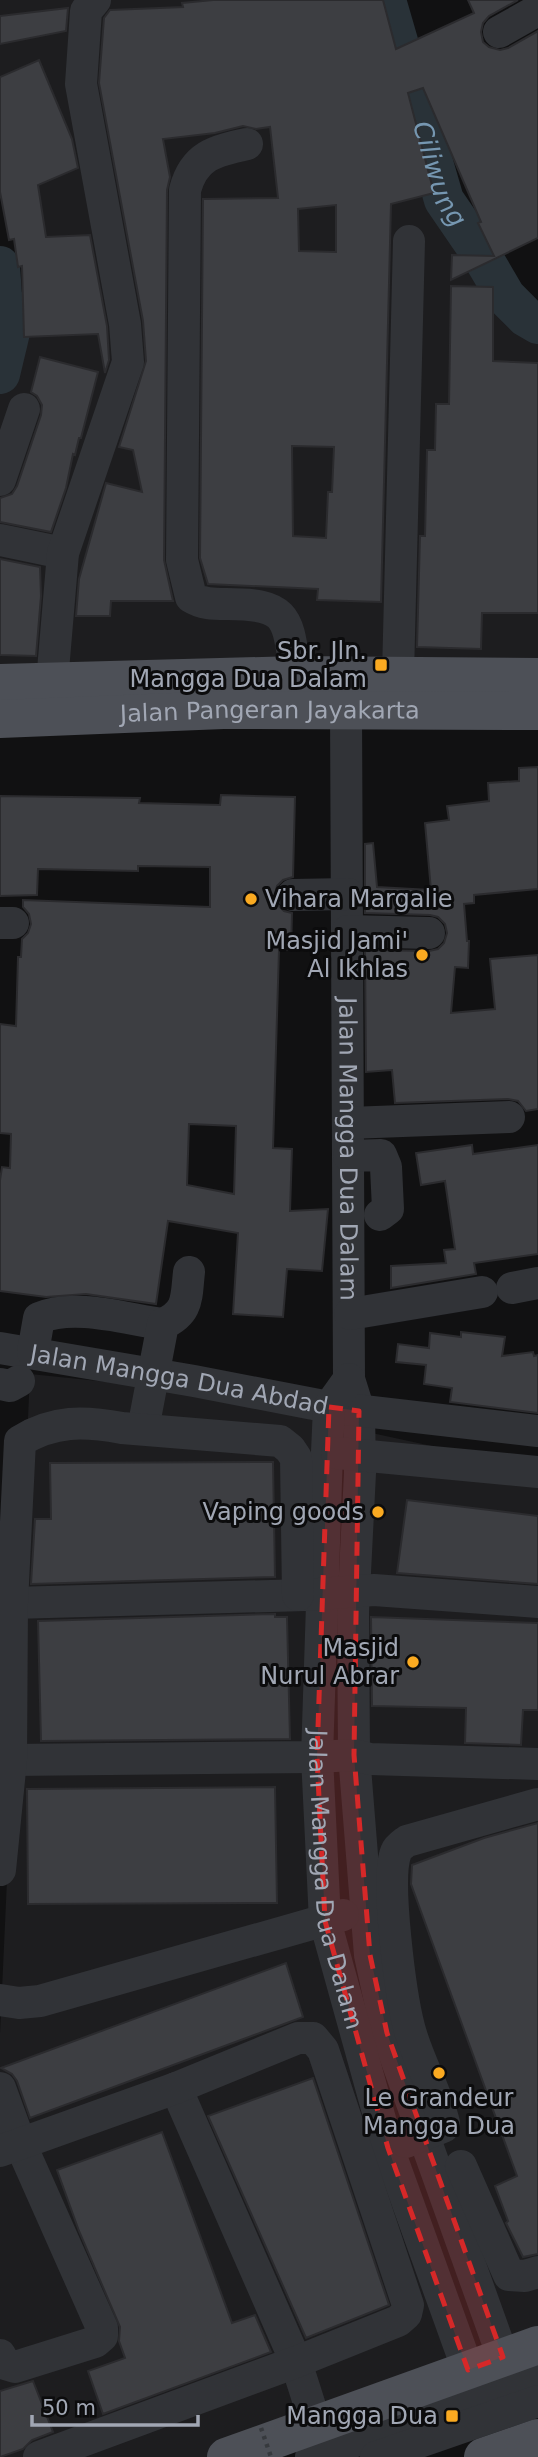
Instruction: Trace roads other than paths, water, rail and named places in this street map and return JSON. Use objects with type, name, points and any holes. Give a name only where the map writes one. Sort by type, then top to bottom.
[{"type":"main road","name":"Jalan Pangeran Jayakarta","points":[[0,683],[296,675],[538,677]]},
{"type":"main road","name":"Jalan Pangeran Jayakarta","points":[[0,719],[223,710],[538,711]]},
{"type":"main road","points":[[226,2457],[307,2406],[468,2370],[521,2351]]},
{"type":"main road","points":[[483,2457],[537,2442]]},
{"type":"street","points":[[52,682],[63,553],[128,362],[125,324],[81,84],[86,11],[94,0]]},
{"type":"street","points":[[499,32],[538,10]]},
{"type":"street","points":[[247,144],[210,155],[190,172],[185,190],[182,560],[191,597],[200,603],[253,604],[273,609],[285,620],[296,675]]},
{"type":"street","points":[[398,676],[410,241]]},
{"type":"street","points":[[0,480],[24,409]]},
{"type":"street","points":[[0,540],[63,553]]},
{"type":"street","name":"Jalan Mangga Dua Dalam","points":[[346,710],[349,1379],[344,1409],[327,1452],[325,1593],[317,1757],[325,1921],[388,2148],[468,2370]]},
{"type":"street","points":[[293,895],[348,894]]},
{"type":"street","points":[[348,931],[429,933]]},
{"type":"street","points":[[349,1123],[509,1117]]},
{"type":"street","points":[[349,1156],[381,1155],[386,1167],[388,1209],[380,1215]]},
{"type":"street","points":[[33,1352],[39,1318],[52,1312],[71,1311],[163,1324],[176,1318],[184,1309],[189,1272]]},
{"type":"street","points":[[350,1314],[511,1288]]},
{"type":"street","points":[[132,1428],[142,1372],[163,1324]]},
{"type":"street","name":"Jalan Mangga Dua Abdad","points":[[0,1348],[344,1409],[538,1431]]},
{"type":"street","name":"Jalan Mangga Dua Dalam","points":[[344,1409],[359,1464],[325,1593],[354,1755],[372,1967],[359,2041],[434,2131],[521,2351]]},
{"type":"street","points":[[0,1870],[2,1823],[20,1760],[12,1603],[20,1441],[38,1430],[66,1423],[97,1423],[274,1439],[290,1448],[296,1458],[325,1593]]},
{"type":"street","points":[[327,1452],[359,1464],[538,1489]]},
{"type":"street","points":[[359,1464],[538,1472]]},
{"type":"street","points":[[12,1603],[389,1591],[538,1602]]},
{"type":"street","points":[[20,1760],[354,1755],[370,1759],[538,1764]]},
{"type":"street","points":[[307,2406],[406,2314],[408,2305],[359,2041],[398,1963],[393,1894],[395,1854],[407,1841],[538,1804]]},
{"type":"street","points":[[0,2000],[19,2003],[40,2001],[365,1909],[393,1894]]},
{"type":"street","points":[[10,2147],[176,2088],[298,2038],[359,2041]]},
{"type":"street","points":[[0,2088],[10,2147],[102,2328],[102,2336],[95,2342],[15,2367],[5,2364],[0,2355]]},
{"type":"street","points":[[176,2088],[307,2406]]},
{"type":"street","points":[[388,2148],[434,2131]]},
{"type":"street","points":[[461,2166],[509,2275],[525,2276],[538,2272]]},
{"type":"street","points":[[39,2457],[307,2406],[538,2375]]},
{"type":"street","points":[[376,2457],[538,2401]]},
{"type":"waterway","name":"Ciliwung","points":[[386,0],[444,200],[506,297],[526,317],[538,324]]},
{"type":"waterway","name":"Ciliwung","points":[[0,266],[2,295],[11,328],[0,374]]},
{"type":"place","name":"Sbr. Jln. Mangga Dua Dalam","points":[[381,665]]},
{"type":"place","name":"Vihara Margalie","points":[[251,899]]},
{"type":"place","name":"Masjid Jami' Al Ikhlas","points":[[422,955]]},
{"type":"place","name":"Vaping goods","points":[[378,1512]]},
{"type":"place","name":"Masjid Nurul Abrar","points":[[413,1662]]},
{"type":"place","name":"Le Grandeur Mangga Dua","points":[[439,2073]]},
{"type":"place","name":"Mangga Dua","points":[[452,2416]]}]
